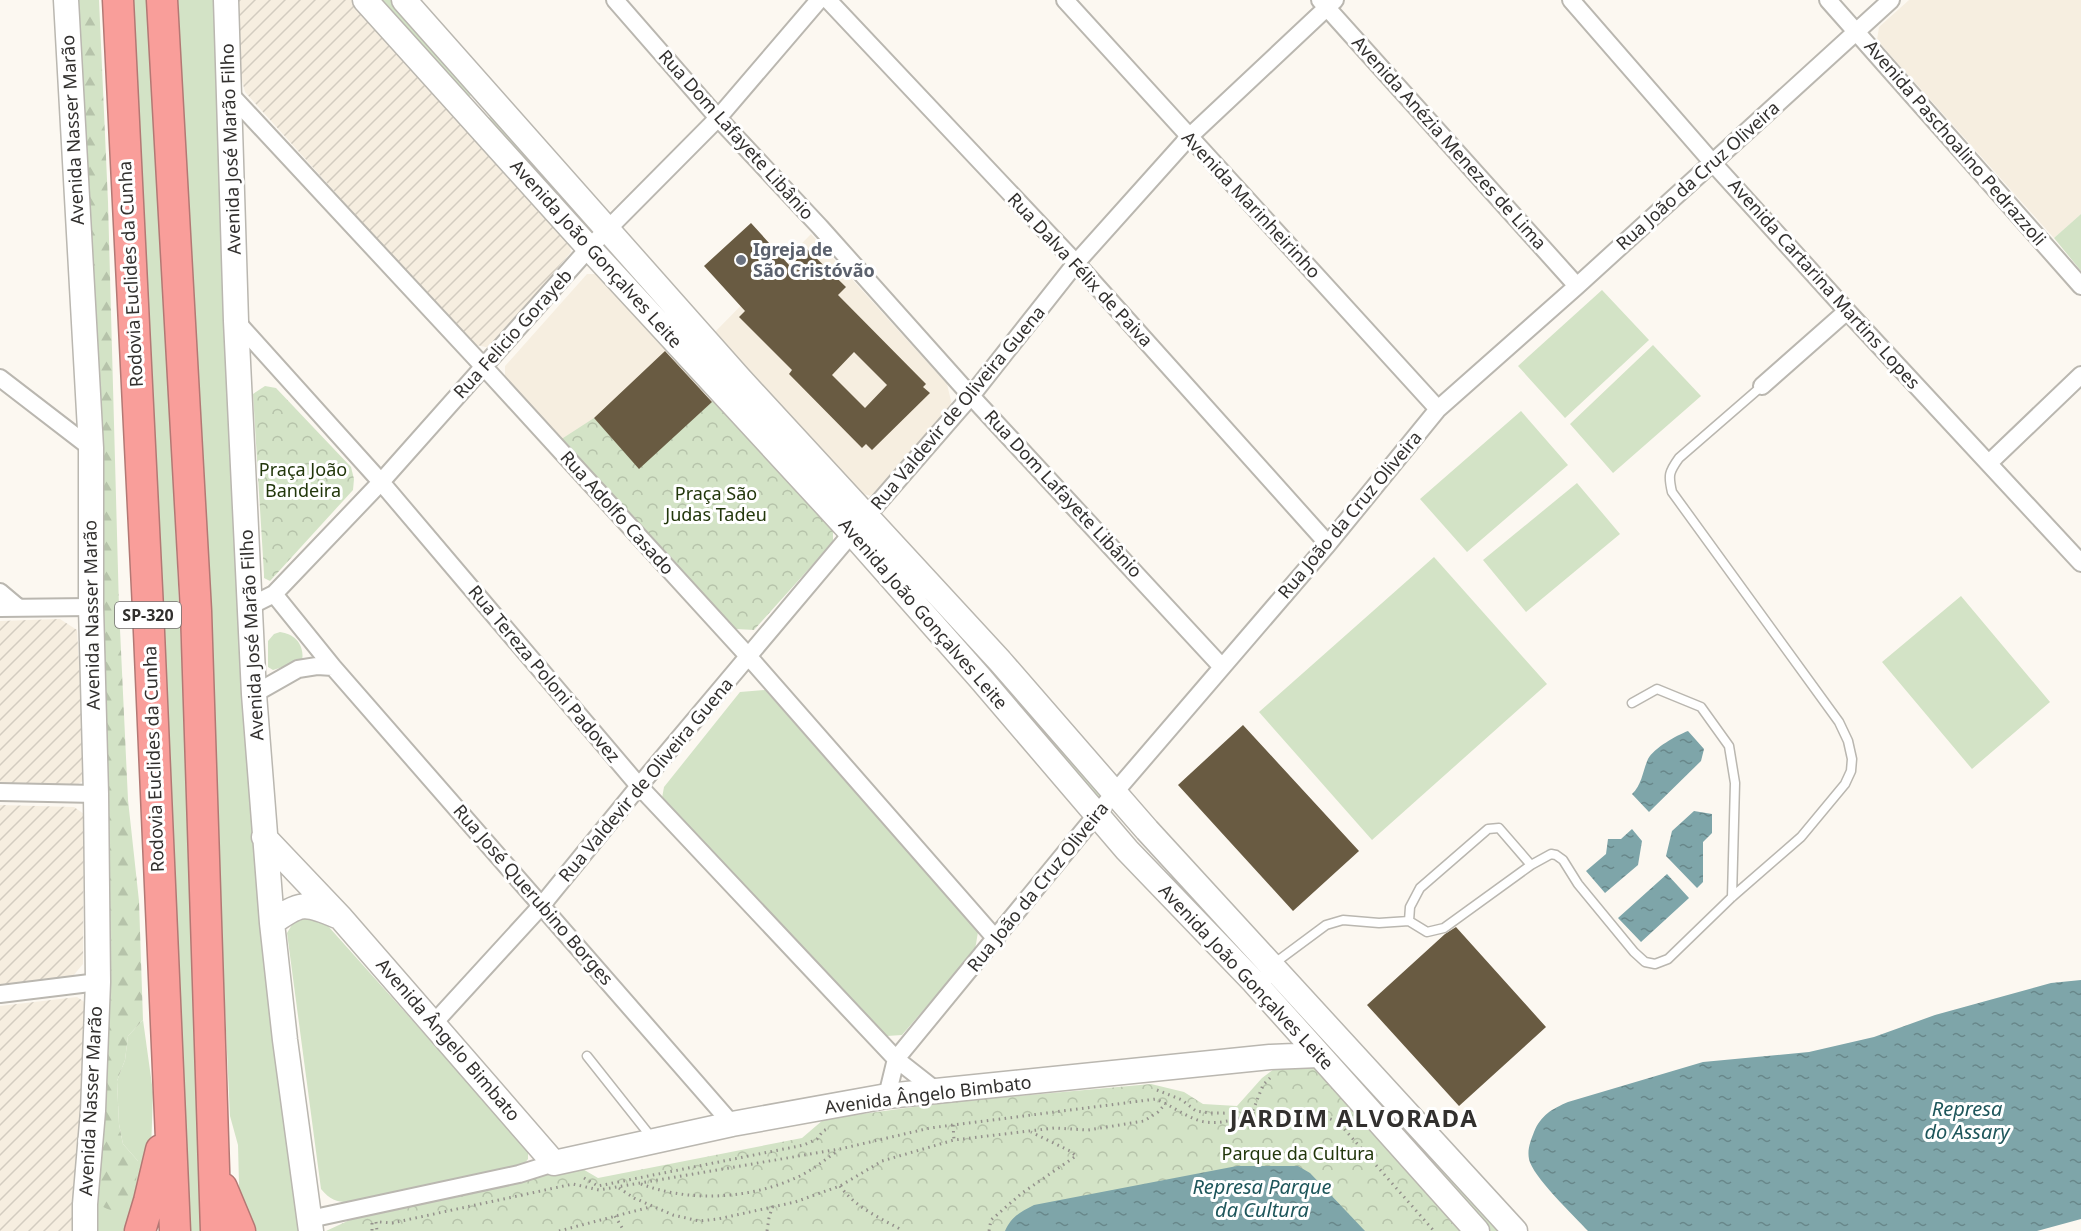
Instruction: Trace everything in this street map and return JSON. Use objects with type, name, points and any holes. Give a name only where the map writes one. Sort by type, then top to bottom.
[{"type":"highway","name":"Rodovia Euclides da Cunha","points":[[118,0],[175,1231]]},
{"type":"highway","name":"SP-320","points":[[162,0],[196,611],[216,1231]]},
{"type":"highway","points":[[140,1231],[170,1112]]},
{"type":"highway","points":[[213,1159],[226,1201],[240,1231]]},
{"type":"main road","name":"Avenida Nasser Marão","points":[[66,0],[91,448],[91,607],[98,982],[85,1231]]},
{"type":"main road","name":"Avenida José Marão Filho","points":[[226,0],[236,321],[254,694],[272,923],[285,1040],[311,1225]]},
{"type":"main road","name":"Avenida João Gonçalves Leite","points":[[365,0],[589,248],[731,386],[859,525],[1000,661],[1115,792],[1263,973],[1289,1022],[1477,1231]]},
{"type":"main road","name":"Avenida João Gonçalves Leite","points":[[404,0],[609,230],[731,386]]},
{"type":"main road","points":[[467,113],[488,95]]},
{"type":"main road","name":"Avenida João Gonçalves Leite","points":[[859,525],[980,678],[1127,850],[1263,973],[1515,1231]]},
{"type":"main road","points":[[980,678],[1000,661]]},
{"type":"main road","points":[[1127,850],[1147,830]]},
{"type":"main road","name":"Avenida Ângelo Bimbato","points":[[264,837],[341,918],[554,1163],[732,1124],[887,1096],[1270,1057],[1319,1055]]},
{"type":"main road","name":"Avenida Ângelo Bimbato","points":[[272,923],[295,907],[303,906],[314,906],[341,918]]},
{"type":"main road","points":[[1270,1057],[1289,1022]]},
{"type":"street","name":"Rua Dom Lafayete Libânio","points":[[615,0],[718,118],[1222,667]]},
{"type":"street","name":"Rua Felicio Gorayeb","points":[[250,606],[274,594],[381,482],[589,248],[718,118],[819,0]]},
{"type":"street","name":"Rua Dalva Félix de Paiva","points":[[828,0],[1076,263],[1328,544]]},
{"type":"street","name":"Avenida Marinheirinho","points":[[1065,0],[1438,409]]},
{"type":"street","name":"Avenida Cartarina Martins Lopes","points":[[1570,0],[1847,312],[2081,563]]},
{"type":"street","name":"Avenida Paschoalino Pedrazzoli","points":[[1828,0],[2081,286]]},
{"type":"street","name":"Rua João da Cruz Oliveira","points":[[887,1096],[896,1059],[1115,792],[1328,544],[1438,409],[1577,286],[1891,0]]},
{"type":"street","name":"Rua Valdevir de Oliveira Guena","points":[[434,1023],[542,905],[639,786],[971,396],[1076,263],[1189,137],[1327,2]]},
{"type":"street","name":"Avenida Anézia Menezes de Lima","points":[[1327,2],[1577,286]]},
{"type":"street","name":"Rua Adolfo Casado","points":[[230,94],[484,367],[748,657],[996,939]]},
{"type":"street","points":[[1762,386],[1847,312]]},
{"type":"street","name":"Rua Tereza Poloni Padovez","points":[[236,321],[381,482],[639,786],[896,1059],[938,1092]]},
{"type":"street","points":[[1989,463],[2081,375]]},
{"type":"street","points":[[0,378],[91,448]]},
{"type":"street","points":[[0,592],[19,608]]},
{"type":"street","name":"Rua José Querubino Borges","points":[[274,594],[333,667],[732,1124]]},
{"type":"street","points":[[0,608],[91,607]]},
{"type":"street","points":[[254,694],[298,669],[317,666],[333,667]]},
{"type":"street","points":[[0,792],[96,794]]},
{"type":"street","points":[[0,994],[98,982]]},
{"type":"street","name":"Avenida Ângelo Bimbato","points":[[311,1225],[519,1174],[554,1163]]},
{"type":"lane","points":[[1263,973],[1326,925],[1343,920],[1378,923],[1409,921],[1427,932],[1444,928],[1546,855],[1556,855],[1563,860],[1578,884],[1634,952],[1645,962],[1655,964],[1668,959],[1732,897],[1800,837],[1845,784],[1851,771],[1852,759],[1848,741],[1839,722],[1672,492],[1669,480],[1670,471],[1679,458],[1762,386]]},
{"type":"lane","points":[[1632,704],[1657,689],[1701,707],[1729,747],[1735,783],[1732,897]]},
{"type":"lane","points":[[1409,921],[1410,906],[1420,888],[1488,828],[1499,828],[1531,865]]},
{"type":"lane","points":[[587,1056],[654,1141]]},
{"type":"path","points":[[1147,1091],[1158,1090],[1169,1094],[1196,1111],[1318,1114],[1338,1122],[1434,1231]]},
{"type":"path","points":[[375,1231],[372,1223],[392,1223],[573,1184],[598,1190],[640,1184],[840,1149],[930,1128],[1156,1099],[1197,1120],[1218,1123],[1252,1113]]},
{"type":"path","points":[[1252,1113],[1257,1099]]},
{"type":"path","points":[[618,1187],[634,1198],[673,1215],[699,1221],[718,1219],[773,1205],[795,1202],[840,1186],[882,1161],[954,1140],[1054,1128],[1088,1130],[1144,1121],[1158,1112],[1166,1103]]},
{"type":"path","points":[[577,1177],[589,1180],[598,1186],[621,1182],[804,1145],[817,1139],[823,1131],[835,1125]]},
{"type":"path","points":[[953,1125],[954,1140]]},
{"type":"path","points":[[989,1231],[991,1220],[1022,1193],[1076,1156],[1070,1150],[1030,1132]]},
{"type":"path","points":[[640,1184],[676,1194],[723,1196],[743,1194],[800,1176],[840,1149]]},
{"type":"path","points":[[840,1186],[849,1198],[901,1230]]},
{"type":"path","points":[[767,1231],[773,1205]]},
{"type":"path","points":[[559,1231],[652,1206]]},
{"type":"path","points":[[615,1216],[624,1231]]},
{"type":"path","points":[[376,1217],[376,1222]]},
{"type":"path","points":[[895,1231],[901,1230]]},
{"type":"shaded area","points":[[233,0],[353,0],[569,241],[571,252],[490,348],[472,344],[245,92],[240,73]]},
{"type":"shaded area","points":[[1909,0],[2081,0],[2081,214],[2054,238],[1877,40],[1879,27]]},
{"type":"shaded area","points":[[811,234],[947,384],[952,405],[872,496],[858,493],[713,334]]},
{"type":"shaded area","points":[[587,274],[599,274],[715,399],[639,469],[560,440],[505,379],[505,366]]},
{"type":"shaded area","points":[[60,619],[77,630],[86,779],[75,786],[0,785],[0,621]]},
{"type":"shaded area","points":[[0,805],[74,807],[84,814],[83,964],[72,977],[0,986]]},
{"type":"shaded area","points":[[77,997],[89,1005],[75,1231],[0,1231],[0,1006]]},
{"type":"green space","points":[[72,0],[99,0],[108,202],[119,608],[128,800],[139,901],[143,1020],[128,1036],[125,1060],[117,1081],[119,1124],[123,1144],[138,1161],[136,1181],[122,1209],[114,1210],[105,1208],[96,1201],[106,785],[103,607]]},
{"type":"green space","points":[[127,0],[150,0],[209,1231],[182,1231]]},
{"type":"green space","points":[[178,0],[213,0],[299,1231],[243,1231],[240,1222],[238,1145],[230,1116]]},
{"type":"green space","points":[[374,0],[393,0],[472,93],[469,98]]},
{"type":"green space","points":[[491,116],[596,232],[592,235],[486,121]]},
{"type":"green space","points":[[2081,214],[2081,271],[2054,238]]},
{"type":"green space","points":[[1602,290],[1649,340],[1565,418],[1518,366]]},
{"type":"green space","points":[[1653,345],[1701,396],[1613,473],[1570,424]]},
{"type":"green space","name":"Praça João Bandeira","points":[[265,386],[276,388],[351,467],[354,479],[353,490],[270,581],[264,578],[253,394]]},
{"type":"green space","name":"Praça São Judas Tadeu","points":[[715,399],[833,527],[833,542],[754,630],[736,629],[560,440],[594,418],[639,468]]},
{"type":"green space","points":[[1521,411],[1568,465],[1467,552],[1420,499]]},
{"type":"green space","points":[[1577,483],[1620,534],[1526,612],[1483,560]]},
{"type":"green space","points":[[1434,557],[1547,684],[1372,840],[1259,712]]},
{"type":"green space","points":[[1961,596],[2050,702],[1972,769],[1882,662]]},
{"type":"green space","points":[[280,632],[298,641],[303,655],[302,661],[273,670],[268,667],[268,641],[274,634]]},
{"type":"green space","points":[[998,675],[1103,793],[1097,805],[993,678]]},
{"type":"green space","points":[[765,690],[978,932],[975,950],[902,1035],[887,1036],[662,798],[664,787],[740,692]]},
{"type":"green space","points":[[300,917],[320,917],[528,1150],[528,1159],[521,1168],[354,1202],[336,1200],[321,1189],[287,933]]},
{"type":"green space","points":[[1278,986],[1505,1231],[1486,1231],[1271,991]]},
{"type":"green space","points":[[143,1020],[153,1092],[151,1152],[131,1231],[95,1231],[96,1201],[138,1161],[123,1144],[119,1124],[117,1081],[125,1060],[128,1036]]},
{"type":"green space","name":"Parque da Cultura","points":[[1278,1066],[1318,1067],[1468,1231],[326,1231],[367,1212],[581,1168],[598,1178],[802,1138],[823,1120],[832,1118],[951,1102],[1151,1084],[1184,1092],[1203,1104],[1237,1106],[1262,1078]]},
{"type":"water","points":[[1688,731],[1704,749],[1701,761],[1649,812],[1632,794],[1640,782],[1648,759],[1660,746]]},
{"type":"water","points":[[1694,811],[1712,814],[1712,833],[1703,842],[1703,882],[1697,888],[1666,856],[1672,831]]},
{"type":"water","points":[[1632,829],[1642,841],[1638,865],[1605,893],[1586,871],[1606,854],[1608,839],[1621,839]]},
{"type":"water","points":[[1667,874],[1689,898],[1641,942],[1618,918]]},
{"type":"water","name":"Represa do Assary","points":[[2081,980],[2081,1219],[2037,1231],[1588,1231],[1545,1185],[1529,1159],[1531,1141],[1540,1121],[1552,1110],[1568,1102],[1703,1062],[1809,1052],[1874,1037],[1935,1015],[2051,983]]},
{"type":"water","name":"Represa Parque da Cultura","points":[[1237,1166],[1298,1166],[1310,1173],[1365,1231],[1005,1231],[1016,1215],[1034,1205]]},
{"type":"building","points":[[751,223],[790,266],[807,249],[846,287],[838,295],[926,384],[923,387],[930,393],[872,450],[866,444],[862,448],[789,374],[792,370],[739,317],[745,311],[704,266]],"holes":[[[854,352],[887,385],[865,408],[832,375]]]},
{"type":"building","points":[[665,351],[712,402],[639,469],[594,418]]},
{"type":"building","points":[[1243,725],[1359,851],[1293,911],[1178,785]]},
{"type":"building","points":[[1456,927],[1546,1027],[1459,1106],[1367,1005],[1445,934]]},
{"type":"place","name":"Igreja de São Cristóvão","points":[[741,260]]},
{"type":"district","name":"JARDIM ALVORADA","points":[[1354,1119]]}]
